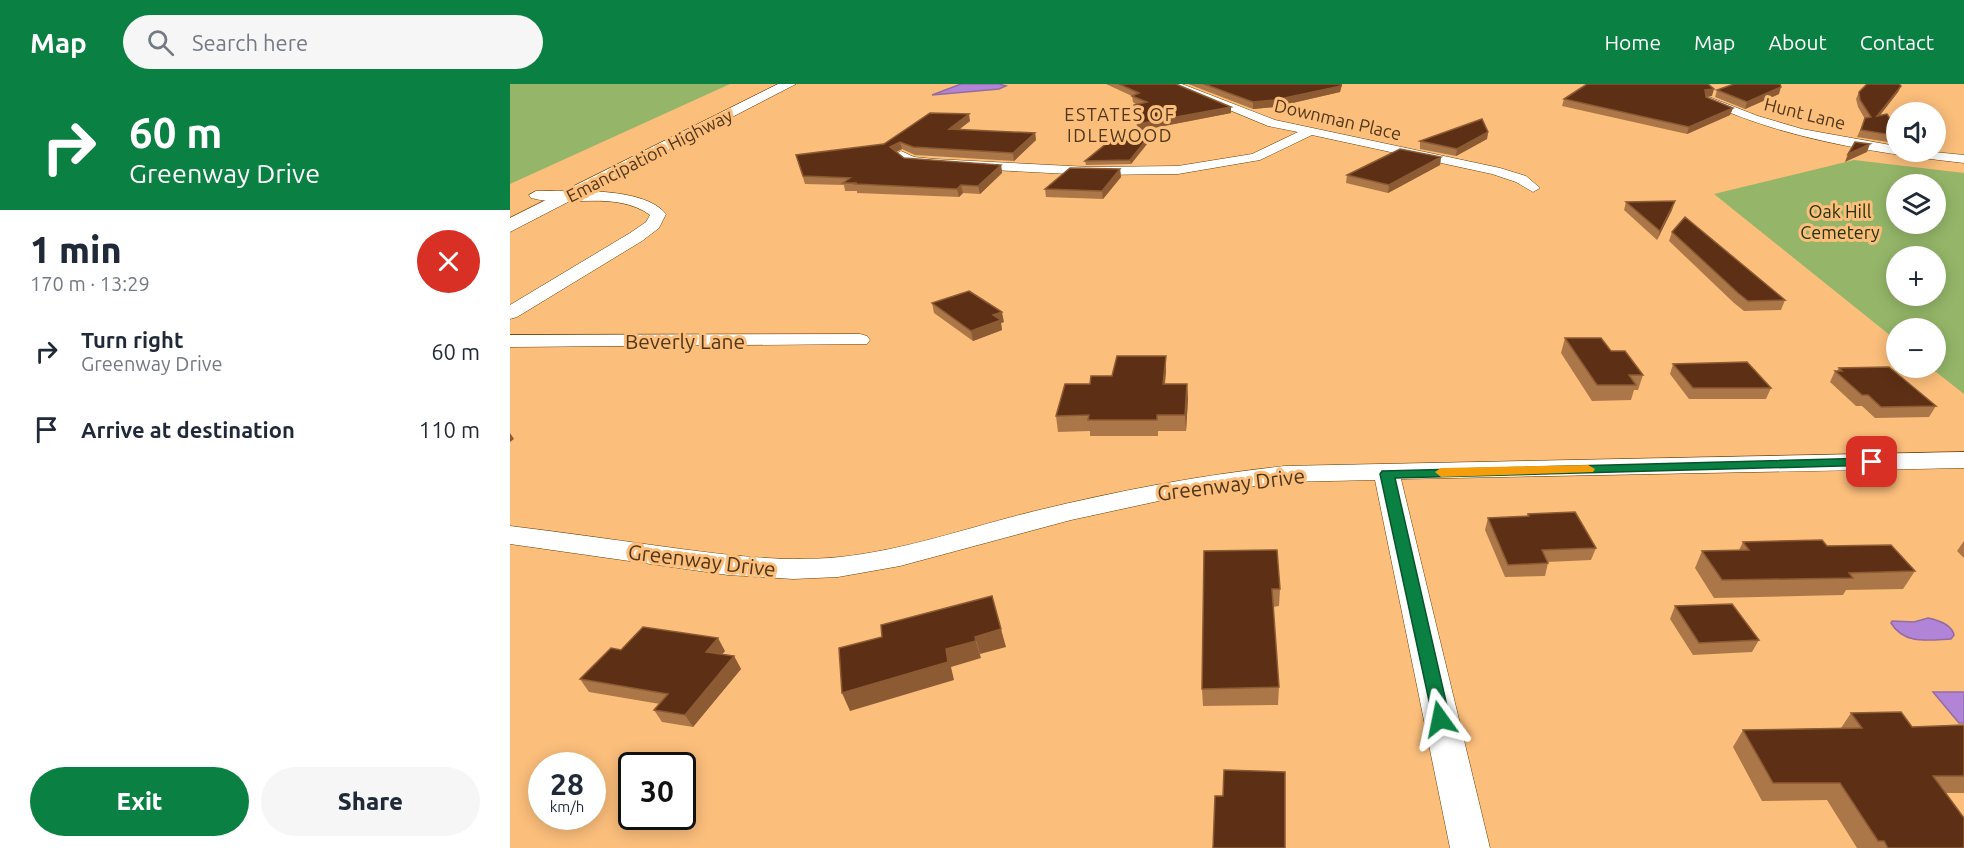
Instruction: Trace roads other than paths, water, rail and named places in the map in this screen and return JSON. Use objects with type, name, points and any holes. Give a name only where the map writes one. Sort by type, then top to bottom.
[{"type":"main road","name":"Emancipation Highway","points":[[510,207],[763,84]]},
{"type":"main road","name":"Emancipation Highway","points":[[510,226],[789,84]]},
{"type":"street","name":"Downman Place","points":[[1172,84],[1253,117],[1309,132],[1495,171],[1521,179],[1533,188]]},
{"type":"street","name":"Hunt Lane","points":[[1709,100],[1740,114],[1783,128],[1886,148]]},
{"type":"street","points":[[901,155],[911,161],[946,164],[1089,171],[1178,170],[1255,157],[1309,132]]},
{"type":"street","points":[[1946,157],[1964,159]]},
{"type":"street","points":[[510,313],[636,237],[657,220],[658,214],[655,210],[643,205],[607,198],[536,195]]},
{"type":"street","name":"Beverly Lane","points":[[510,341],[860,340]]},
{"type":"street","name":"Greenway Drive","points":[[510,534],[741,567],[783,570],[838,567],[895,558],[1161,490],[1223,480],[1285,474],[1387,474],[1964,460]]},
{"type":"street","points":[[1387,474],[1470,848]]},
{"type":"district","name":"ESTATES OF IDLEWOOD","points":[[1120,124]]},
{"type":"park label","name":"Oak Hill Cemetery","points":[[1840,221]]}]
